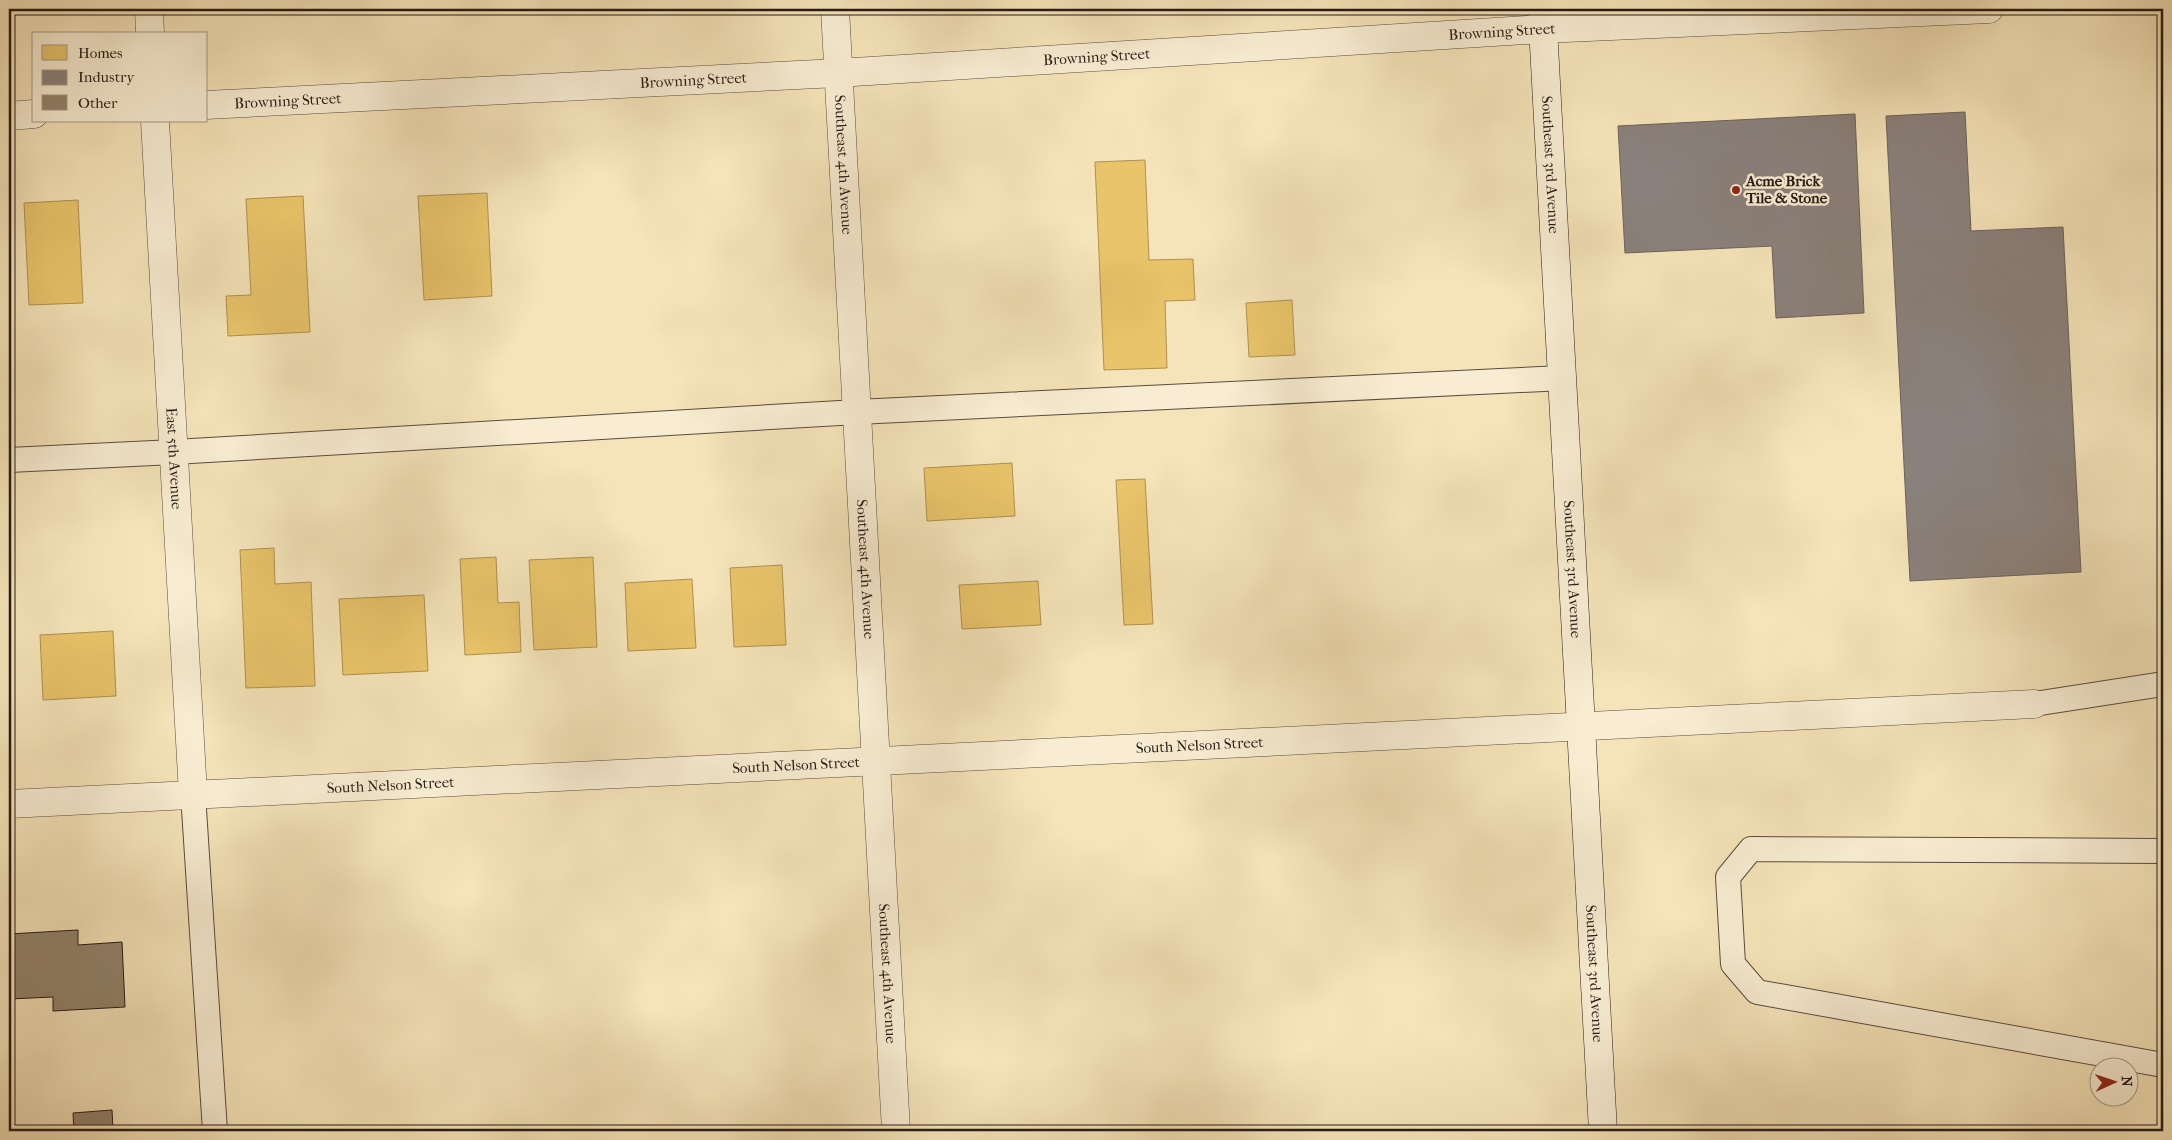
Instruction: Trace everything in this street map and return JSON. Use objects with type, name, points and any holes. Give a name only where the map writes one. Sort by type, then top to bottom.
[{"type":"street","points":[[148,9],[150,32]]},
{"type":"street","name":"Southeast 4th Avenue","points":[[835,9],[896,1131]]},
{"type":"street","name":"Browning Street","points":[[208,105],[838,73],[1543,19],[1989,9]]},
{"type":"street","name":"Southeast 3rd Avenue","points":[[1543,19],[1602,1131]]},
{"type":"street","points":[[9,116],[32,114]]},
{"type":"street","name":"East 5th Avenue","points":[[155,122],[193,794]]},
{"type":"street","name":"South Nelson Street","points":[[9,804],[2034,704]]},
{"type":"lane","points":[[9,460],[857,412],[1563,378]]},
{"type":"lane","points":[[2034,704],[2163,684]]},
{"type":"lane","points":[[193,794],[215,1131]]},
{"type":"lane","points":[[2163,851],[1751,850],[1728,877],[1733,964],[1757,992],[2163,1066]]},
{"type":"building: Homes","points":[[1145,160],[1149,260],[1193,259],[1195,300],[1165,301],[1167,368],[1104,370],[1095,162]]},
{"type":"building: Homes","points":[[487,193],[492,296],[424,300],[418,196]]},
{"type":"building: Homes","points":[[303,196],[310,332],[228,336],[226,296],[251,295],[246,199]]},
{"type":"building: Homes","points":[[78,200],[83,303],[29,305],[24,203]]},
{"type":"building: Homes","points":[[1292,300],[1295,355],[1249,357],[1246,303]]},
{"type":"building: Homes","points":[[1012,463],[1015,516],[927,521],[924,468]]},
{"type":"building: Homes","points":[[1145,479],[1153,624],[1124,625],[1116,480]]},
{"type":"building: Homes","points":[[274,548],[275,584],[311,582],[315,686],[246,688],[240,550]]},
{"type":"building: Homes","points":[[496,557],[498,603],[519,602],[521,652],[465,655],[460,559]]},
{"type":"building: Homes","points":[[593,557],[597,647],[534,650],[529,560]]},
{"type":"building: Homes","points":[[782,565],[786,645],[734,647],[730,568]]},
{"type":"building: Homes","points":[[692,579],[696,648],[628,651],[625,583]]},
{"type":"building: Homes","points":[[1038,581],[1041,625],[962,629],[959,585]]},
{"type":"building: Homes","points":[[424,595],[428,671],[343,675],[339,599]]},
{"type":"building: Homes","points":[[113,631],[116,696],[43,700],[40,635]]},
{"type":"building: Industry","points":[[1965,112],[1971,231],[2063,227],[2081,572],[1910,581],[1886,116]]},
{"type":"building: Industry","points":[[1855,114],[1864,313],[1776,318],[1772,246],[1625,253],[1618,126]]},
{"type":"building: Other","points":[[78,930],[78,945],[122,942],[125,1007],[53,1011],[53,997],[9,999],[9,934]]},
{"type":"building: Other","points":[[112,1110],[113,1131],[74,1131],[73,1113]]},
{"type":"place","name":"Acme Brick Tile & Stone","points":[[1736,190]]}]
